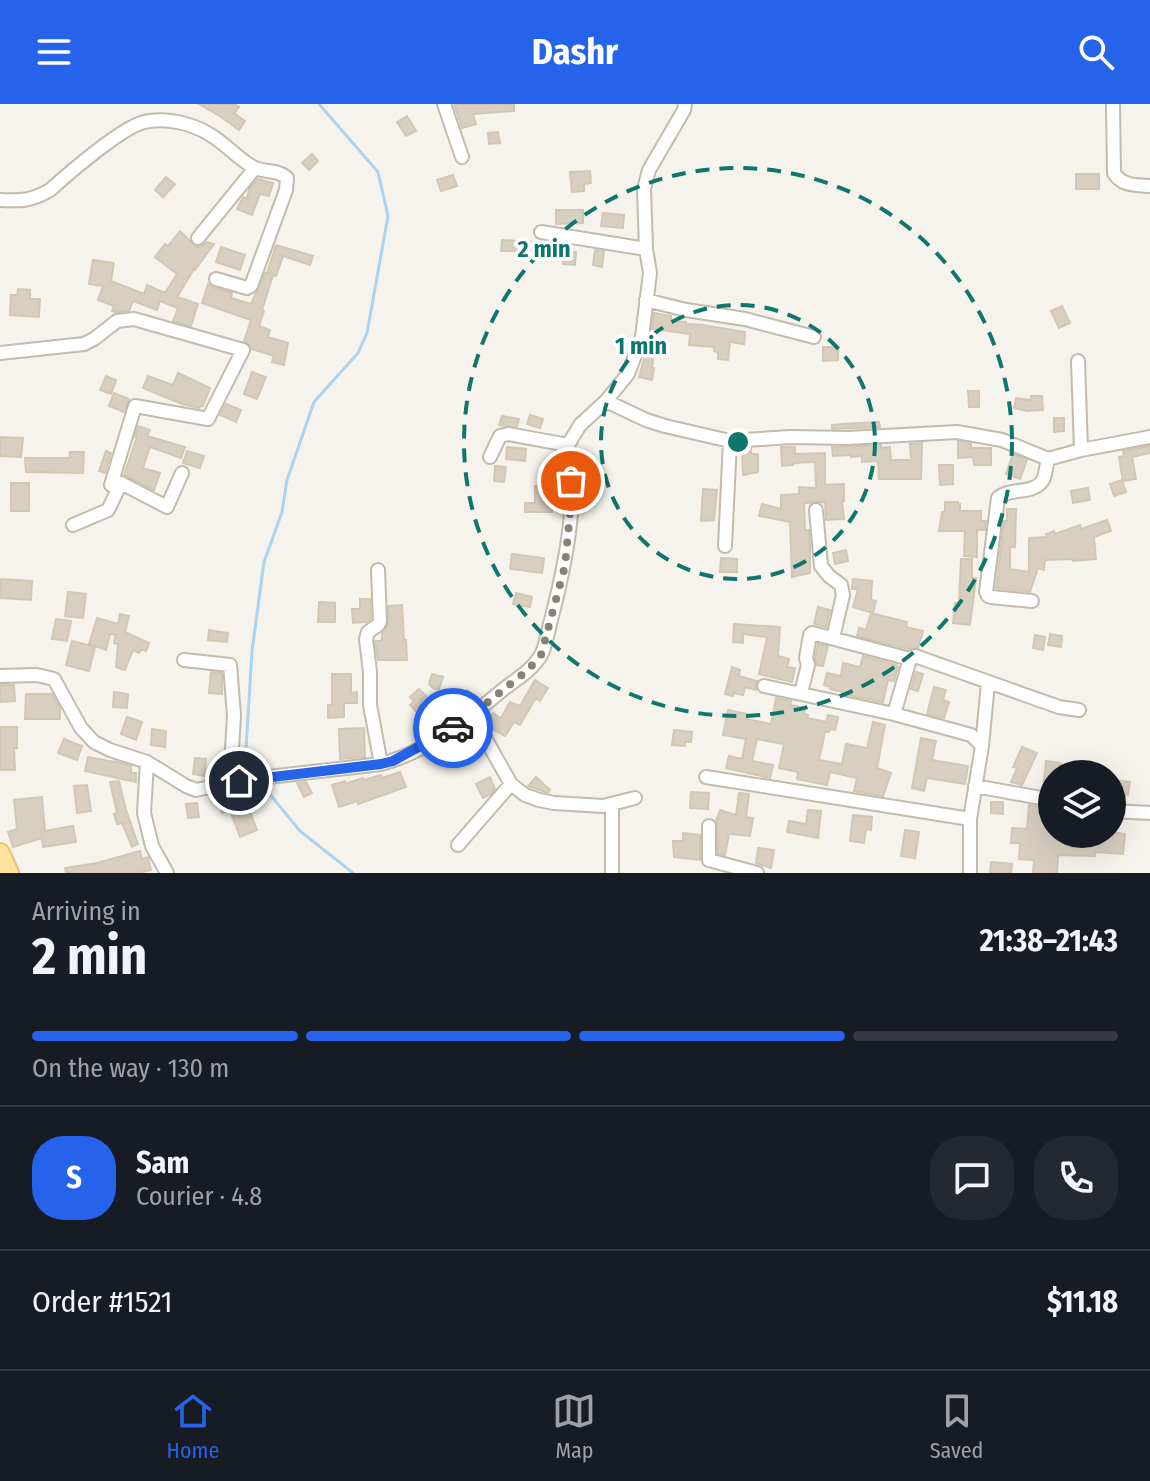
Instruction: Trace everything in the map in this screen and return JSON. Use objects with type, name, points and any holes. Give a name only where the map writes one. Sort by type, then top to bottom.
[{"type":"main road","points":[[0,853],[9,873]]},
{"type":"street","points":[[444,104],[462,157]]},
{"type":"street","points":[[0,676],[37,675],[54,679],[81,728],[94,742],[147,762],[196,790],[393,761],[440,737],[528,670],[541,655],[565,566],[571,502],[568,445],[580,425],[606,401],[628,374],[642,337],[650,273],[644,189],[649,170],[685,104]]},
{"type":"street","points":[[1113,104],[1114,173],[1124,184],[1150,186]]},
{"type":"street","points":[[0,200],[24,201],[50,190],[125,131],[143,122],[161,120],[185,123],[209,133],[255,168],[282,173],[287,178],[286,190],[251,286],[242,288],[216,279]]},
{"type":"street","points":[[198,238],[255,168]]},
{"type":"street","points":[[541,232],[646,249]]},
{"type":"street","points":[[646,300],[745,319],[814,337]]},
{"type":"street","points":[[0,353],[84,344],[117,321],[134,319],[243,350],[208,419],[135,406],[111,485],[121,483],[167,507],[182,473]]},
{"type":"street","points":[[1078,361],[1081,450]]},
{"type":"street","points":[[606,401],[646,420],[730,441],[957,432],[1002,440],[1048,459],[1150,437]]},
{"type":"street","points":[[490,457],[500,436],[508,434],[568,445]]},
{"type":"street","points":[[725,546],[730,441]]},
{"type":"street","points":[[1032,601],[991,597],[986,592],[998,498],[1004,493],[1036,487],[1044,479],[1048,459]]},
{"type":"street","points":[[73,525],[108,510],[121,483]]},
{"type":"street","points":[[816,510],[821,566],[841,585],[843,595],[833,638]]},
{"type":"street","points":[[378,570],[380,621],[368,632],[366,639],[370,705],[381,764]]},
{"type":"street","points":[[801,693],[812,633],[910,659]]},
{"type":"street","points":[[894,714],[910,659],[915,656],[1059,707],[1079,710]]},
{"type":"street","points":[[184,660],[230,665],[234,716],[232,749],[241,781]]},
{"type":"street","points":[[970,873],[970,819],[988,683]]},
{"type":"street","points":[[764,686],[894,714],[971,735],[982,746]]},
{"type":"street","points":[[472,715],[511,784],[525,795],[539,800],[603,806],[635,798]]},
{"type":"street","points":[[147,762],[144,813],[152,846],[167,873]]},
{"type":"street","points":[[706,777],[970,819]]},
{"type":"street","points":[[458,845],[511,784]]},
{"type":"street","points":[[975,786],[1038,797]]},
{"type":"street","points":[[612,804],[612,872]]},
{"type":"street","points":[[1126,812],[1150,813]]},
{"type":"street","points":[[709,826],[709,860],[757,873]]},
{"type":"building","points":[[199,104],[234,104],[239,107],[234,113],[245,121],[239,130]]},
{"type":"building","points":[[454,104],[514,104],[514,111],[473,114],[476,124],[462,128]]},
{"type":"building","points":[[407,116],[416,131],[406,136],[397,122]]},
{"type":"building","points":[[498,132],[500,143],[489,144],[488,133]]},
{"type":"building","points":[[312,154],[318,161],[309,170],[302,163]]},
{"type":"building","points":[[590,171],[591,183],[584,184],[584,191],[572,192],[570,172]]},
{"type":"building","points":[[1076,174],[1099,174],[1099,189],[1076,189]]},
{"type":"building","points":[[453,175],[457,186],[441,191],[437,180]]},
{"type":"building","points":[[166,177],[175,184],[163,197],[155,190]]},
{"type":"building","points":[[258,179],[273,183],[269,196],[260,194],[252,215],[237,209],[243,197],[247,199],[249,189]]},
{"type":"building","points":[[556,210],[583,210],[583,223],[556,224]]},
{"type":"building","points":[[603,213],[624,215],[623,228],[601,226]]},
{"type":"building","points":[[180,231],[196,247],[207,242],[214,244],[177,297],[198,304],[191,326],[173,321],[178,308],[160,301],[157,310],[133,301],[129,311],[116,312],[112,311],[114,306],[98,300],[103,286],[89,284],[93,260],[114,263],[111,281],[144,294],[147,285],[165,293],[177,274],[155,257]]},
{"type":"building","points":[[502,240],[550,243],[549,256],[501,251]]},
{"type":"building","points":[[276,245],[313,256],[310,265],[283,256],[276,276],[273,275],[262,310],[259,326],[270,330],[268,337],[288,343],[284,365],[272,362],[274,356],[252,349],[244,341],[251,320],[202,303],[208,284],[232,293],[231,298],[251,304],[265,273],[271,274],[267,273]]},
{"type":"building","points":[[221,247],[245,255],[240,270],[216,262]]},
{"type":"building","points":[[595,250],[604,251],[602,267],[593,265]]},
{"type":"building","points":[[564,252],[576,252],[575,265],[563,264]]},
{"type":"building","points":[[18,289],[30,290],[30,299],[40,299],[39,317],[10,315],[11,295],[17,295]]},
{"type":"building","points":[[1062,306],[1070,323],[1059,328],[1051,311]]},
{"type":"building","points":[[654,313],[671,316],[671,321],[745,332],[744,344],[730,342],[728,360],[718,359],[714,347],[689,345],[690,334],[652,329]]},
{"type":"building","points":[[823,347],[838,347],[838,360],[823,361]]},
{"type":"building","points":[[646,352],[654,354],[652,380],[639,377]]},
{"type":"building","points":[[252,372],[266,377],[257,399],[244,394]]},
{"type":"building","points":[[178,373],[210,388],[203,406],[182,404],[143,388],[148,376],[173,385]]},
{"type":"building","points":[[106,376],[116,380],[111,394],[100,390]]},
{"type":"building","points":[[968,391],[979,391],[979,407],[969,407]]},
{"type":"building","points":[[114,393],[129,399],[124,412],[109,406]]},
{"type":"building","points":[[1031,396],[1042,396],[1043,410],[1014,408],[1016,398],[1031,400]]},
{"type":"building","points":[[226,404],[241,410],[236,422],[220,415]]},
{"type":"building","points":[[530,415],[543,419],[540,428],[527,424]]},
{"type":"building","points":[[502,416],[519,419],[517,427],[499,425]]},
{"type":"building","points":[[1054,418],[1064,418],[1064,431],[1054,432]]},
{"type":"building","points":[[879,422],[880,427],[832,429],[832,425]]},
{"type":"building","points":[[138,426],[150,430],[147,436],[185,447],[181,458],[150,447],[143,468],[160,473],[154,490],[124,475]]},
{"type":"building","points":[[0,437],[23,438],[21,457],[0,456]]},
{"type":"building","points":[[958,441],[971,444],[971,448],[991,448],[991,465],[974,465],[973,457],[958,458]]},
{"type":"building","points":[[922,443],[921,479],[879,479],[878,461],[862,462],[862,456],[833,456],[832,447],[881,445],[881,448],[890,447],[891,460],[911,460],[910,444]]},
{"type":"building","points":[[1150,446],[1150,453],[1132,457],[1136,479],[1123,481],[1119,457],[1124,456],[1123,451]]},
{"type":"building","points":[[507,447],[526,449],[525,461],[506,459]]},
{"type":"building","points":[[781,447],[795,447],[795,454],[825,453],[825,485],[844,484],[844,519],[826,520],[825,502],[804,503],[805,530],[809,530],[810,573],[792,577],[790,522],[759,516],[762,504],[781,509],[781,495],[799,494],[799,487],[816,488],[815,462],[782,466]]},
{"type":"building","points":[[751,449],[751,454],[758,454],[758,472],[743,475],[742,450]]},
{"type":"building","points":[[106,451],[111,453],[105,473],[99,471]]},
{"type":"building","points":[[187,451],[204,456],[200,468],[183,463]]},
{"type":"building","points":[[70,452],[84,452],[83,473],[26,472],[25,458],[70,458]]},
{"type":"building","points":[[1013,454],[1027,460],[1020,479],[1006,474]]},
{"type":"building","points":[[939,465],[953,465],[953,484],[940,485]]},
{"type":"building","points":[[495,466],[506,467],[504,482],[494,481]]},
{"type":"building","points":[[1122,480],[1126,492],[1114,496],[1110,484]]},
{"type":"building","points":[[11,483],[29,483],[29,511],[11,511]]},
{"type":"building","points":[[535,486],[547,487],[547,502],[552,502],[552,512],[525,512],[525,503],[535,503]]},
{"type":"building","points":[[1088,488],[1090,500],[1073,503],[1071,491]]},
{"type":"building","points":[[703,489],[717,490],[714,520],[701,521]]},
{"type":"building","points":[[945,502],[958,502],[960,511],[981,511],[981,521],[986,521],[985,530],[977,530],[977,557],[964,556],[965,531],[939,531]]},
{"type":"building","points":[[1007,509],[1016,509],[1015,547],[1010,547],[1010,569],[1029,572],[1029,538],[1047,537],[1046,534],[1054,531],[1055,534],[1080,525],[1081,529],[1107,520],[1111,531],[1094,537],[1096,559],[1045,560],[1044,570],[1038,568],[1030,592],[996,588]]},
{"type":"building","points":[[846,550],[848,561],[835,564],[833,553]]},
{"type":"building","points":[[512,554],[544,558],[542,573],[510,569]]},
{"type":"building","points":[[721,558],[737,559],[737,572],[720,572]]},
{"type":"building","points":[[961,559],[972,559],[972,578],[976,578],[970,625],[953,623],[955,603],[959,603]]},
{"type":"building","points":[[1,579],[32,581],[31,600],[0,598]]},
{"type":"building","points":[[853,579],[872,581],[871,600],[876,601],[873,613],[853,607],[858,589],[852,589]]},
{"type":"building","points":[[68,592],[86,594],[83,618],[65,616]]},
{"type":"building","points":[[516,593],[532,597],[530,607],[513,604]]},
{"type":"building","points":[[360,599],[370,599],[371,619],[353,623],[352,609],[360,609]]},
{"type":"building","points":[[319,602],[335,603],[335,622],[318,622]]},
{"type":"building","points":[[402,605],[407,660],[378,660],[375,641],[382,641],[382,633],[388,624],[388,606]]},
{"type":"building","points":[[818,607],[830,610],[826,627],[814,624]]},
{"type":"building","points":[[871,613],[907,622],[906,627],[923,631],[918,648],[909,649],[857,636],[859,628],[866,630]]},
{"type":"building","points":[[120,614],[129,616],[125,632],[149,643],[146,651],[141,649],[139,653],[133,650],[125,670],[116,667],[116,635],[110,634],[106,650],[89,644],[97,618],[118,624]]},
{"type":"building","points":[[56,619],[71,621],[67,641],[52,639]]},
{"type":"building","points":[[734,624],[780,627],[778,656],[789,659],[787,667],[795,668],[792,682],[759,674],[767,637],[743,634],[743,643],[733,642]]},
{"type":"building","points":[[209,630],[228,633],[227,642],[208,640]]},
{"type":"building","points":[[1050,634],[1062,636],[1061,647],[1048,645]]},
{"type":"building","points":[[1035,635],[1045,637],[1043,650],[1033,648]]},
{"type":"building","points":[[72,641],[95,647],[89,671],[66,665]]},
{"type":"building","points":[[818,644],[828,646],[823,666],[817,665],[815,658]]},
{"type":"building","points":[[863,656],[898,667],[894,681],[888,680],[883,702],[842,694],[824,685],[827,673],[841,676],[843,663],[860,667]]},
{"type":"building","points":[[732,667],[740,670],[739,676],[757,681],[756,690],[745,687],[743,695],[725,694]]},
{"type":"building","points":[[211,672],[222,673],[222,694],[209,693]]},
{"type":"building","points":[[916,672],[923,674],[918,691],[911,689]]},
{"type":"building","points":[[332,674],[351,674],[351,693],[357,692],[357,703],[344,703],[344,717],[328,718],[328,705],[332,705]]},
{"type":"building","points":[[432,674],[443,677],[439,689],[429,684]]},
{"type":"building","points":[[535,680],[548,688],[540,701],[536,698],[520,725],[514,722],[505,736],[489,727],[487,722],[493,713],[501,718],[510,702],[520,706]]},
{"type":"building","points":[[0,685],[14,685],[15,701],[0,702]]},
{"type":"building","points":[[934,687],[946,690],[943,700],[949,702],[944,718],[927,714]]},
{"type":"building","points":[[419,689],[426,696],[421,701],[438,719],[443,715],[448,721],[433,731],[410,705],[414,701],[410,697]]},
{"type":"building","points":[[467,690],[478,699],[462,711],[454,705]]},
{"type":"building","points":[[114,692],[128,694],[127,708],[113,707]]},
{"type":"building","points":[[26,694],[52,694],[60,708],[60,719],[25,719]]},
{"type":"building","points":[[776,698],[805,708],[807,718],[826,722],[828,715],[838,717],[835,730],[825,732],[819,760],[842,764],[846,744],[867,748],[873,722],[885,725],[877,768],[891,773],[883,796],[854,791],[857,778],[830,772],[827,785],[797,779],[798,772],[779,768],[784,744],[757,739],[752,761],[773,765],[770,778],[726,768],[729,756],[742,759],[746,739],[723,735],[728,710],[747,714],[746,719],[771,724]]},
{"type":"building","points":[[127,717],[142,722],[136,740],[121,734]]},
{"type":"building","points":[[0,727],[17,727],[15,770],[0,770]]},
{"type":"building","points":[[364,728],[365,757],[340,759],[339,729]]},
{"type":"building","points":[[152,729],[166,731],[165,747],[151,745]]},
{"type":"building","points":[[470,730],[478,744],[465,757],[454,741]]},
{"type":"building","points":[[674,730],[692,732],[691,742],[685,742],[685,746],[672,745]]},
{"type":"building","points":[[921,738],[936,741],[932,760],[968,766],[965,784],[927,778],[924,791],[912,788]]},
{"type":"building","points":[[64,739],[82,746],[77,760],[58,753]]},
{"type":"building","points":[[1022,747],[1037,753],[1022,785],[1011,782],[1017,768],[1013,767]]},
{"type":"building","points":[[88,757],[131,766],[131,773],[136,773],[136,782],[85,771]]},
{"type":"building","points":[[195,758],[206,759],[204,776],[193,774]]},
{"type":"building","points":[[400,772],[406,787],[358,804],[358,801],[339,807],[332,785],[381,775],[382,778]]},
{"type":"building","points":[[490,777],[495,789],[483,798],[476,784]]},
{"type":"building","points":[[536,777],[550,790],[548,793],[528,786]]},
{"type":"building","points":[[119,781],[138,844],[132,847],[122,823],[117,824],[114,814],[117,813],[110,782]]},
{"type":"building","points":[[306,782],[312,793],[304,797],[297,783]]},
{"type":"building","points":[[87,785],[91,811],[77,813],[74,786]]},
{"type":"building","points":[[691,792],[709,793],[708,809],[690,808]]},
{"type":"building","points":[[739,793],[749,794],[746,817],[753,818],[750,836],[729,834],[725,855],[718,853],[716,821],[720,810],[736,815]]},
{"type":"building","points":[[42,797],[45,831],[73,826],[76,842],[43,847],[42,838],[13,847],[8,832],[17,829],[14,800]]},
{"type":"building","points":[[230,799],[233,809],[222,813],[219,803]]},
{"type":"building","points":[[991,802],[1003,802],[1003,814],[991,813]]},
{"type":"building","points":[[197,803],[199,817],[188,818],[186,804]]},
{"type":"building","points":[[1029,805],[1038,807],[1038,848],[1124,848],[1123,854],[1095,852],[1095,856],[1058,855],[1057,873],[1033,873],[1034,860],[1019,859],[1020,843],[1011,843],[1012,828],[1027,829]]},
{"type":"building","points":[[248,807],[257,830],[240,837],[231,813]]},
{"type":"building","points":[[808,810],[821,811],[818,838],[787,832],[789,821],[806,824]]},
{"type":"building","points":[[853,815],[872,817],[871,830],[866,829],[864,843],[850,841]]},
{"type":"building","points":[[905,830],[919,832],[915,858],[901,856]]},
{"type":"building","points":[[683,833],[700,835],[700,860],[674,857],[673,841],[683,841]]},
{"type":"building","points":[[758,848],[774,850],[771,868],[756,863]]},
{"type":"building","points":[[140,851],[142,859],[148,857],[151,870],[138,873],[66,873],[65,868]]},
{"type":"building","points":[[991,862],[1012,864],[1011,873],[990,873]]},
{"type":"waterway","points":[[254,775],[245,765],[252,651],[264,562],[282,512],[287,480],[314,402],[358,353],[367,333],[388,216],[378,172],[319,104]]},
{"type":"waterway","points":[[259,781],[300,831],[353,873]]},
{"type":"way so far","points":[[453,728],[528,670],[541,655],[565,566],[571,481]]},
{"type":"route","points":[[239,781],[381,764],[393,761],[453,728]]}]
